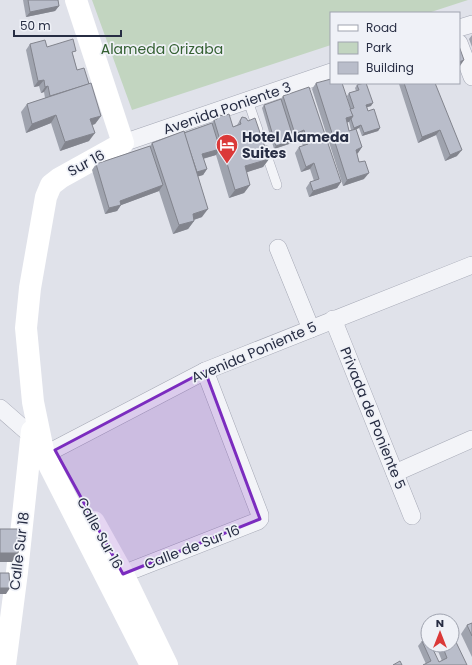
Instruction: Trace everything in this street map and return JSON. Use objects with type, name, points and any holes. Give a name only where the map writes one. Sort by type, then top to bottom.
[{"type":"main road","points":[[76,0],[123,144]]},
{"type":"main road","name":"Sur 16","points":[[50,186],[60,178],[123,144]]},
{"type":"main road","name":"Calle Sur 16","points":[[50,186],[46,197],[31,280],[27,321],[33,402],[49,452],[151,665]]},
{"type":"main road","name":"Calle Sur 18","points":[[5,665],[32,436],[33,402]]},
{"type":"main road","name":"Calle Sur 16","points":[[49,452],[122,574],[167,665]]},
{"type":"street","points":[[460,28],[472,24]]},
{"type":"street","points":[[460,46],[472,77]]},
{"type":"street","name":"Avenida Poniente 3","points":[[123,144],[330,72]]},
{"type":"street","points":[[278,248],[311,329]]},
{"type":"street","name":"Avenida Poniente 5","points":[[49,452],[205,371],[472,265]]},
{"type":"street","name":"Privada de Poniente 5","points":[[333,319],[412,516]]},
{"type":"street","name":"Calle de Sur 16","points":[[122,574],[260,519],[260,515],[205,371]]},
{"type":"street","points":[[0,408],[32,436]]},
{"type":"street","points":[[395,474],[472,440]]},
{"type":"lane","points":[[248,101],[277,185]]},
{"type":"highlighted area","points":[[205,371],[260,519],[123,574],[55,450]]},
{"type":"green space","name":"Alameda Orizaba","points":[[92,0],[468,0],[431,12],[330,12],[330,45],[132,110]]},
{"type":"building","points":[[28,0],[58,0],[59,6],[30,12]]},
{"type":"building","points":[[73,39],[76,51],[72,52],[77,70],[84,68],[89,84],[50,96],[48,86],[45,87],[44,80],[38,81],[30,44],[45,40],[47,47]]},
{"type":"building","points":[[460,49],[464,60],[460,62]]},
{"type":"building","points":[[330,79],[330,84],[342,84],[353,116],[346,118],[349,131],[356,129],[362,147],[356,150],[359,162],[365,161],[369,173],[347,180],[316,83]]},
{"type":"building","points":[[91,83],[101,116],[90,119],[95,133],[65,142],[56,115],[32,124],[27,104]]},
{"type":"building","points":[[366,84],[373,103],[366,105],[368,111],[374,109],[380,128],[364,133],[361,125],[354,128],[351,119],[353,116],[350,109],[354,108],[349,93],[359,90],[357,85]]},
{"type":"building","points":[[404,84],[435,84],[462,150],[450,155],[440,130],[422,137]]},
{"type":"building","points":[[309,87],[341,182],[313,191],[310,182],[319,179],[314,163],[306,167],[299,147],[308,144],[304,130],[295,134],[283,96]]},
{"type":"building","points":[[281,99],[294,140],[276,146],[264,105]]},
{"type":"building","points":[[229,114],[233,127],[241,124],[240,121],[242,117],[246,118],[248,121],[255,118],[269,159],[245,166],[250,185],[235,190],[214,120],[217,119],[219,115],[224,116]]},
{"type":"building","points":[[212,123],[220,149],[202,154],[207,169],[197,172],[184,133]]},
{"type":"building","points":[[184,131],[208,209],[193,214],[194,221],[179,225],[152,143]]},
{"type":"building","points":[[150,146],[163,185],[120,201],[121,205],[109,208],[96,164]]},
{"type":"building","points":[[0,529],[21,529],[18,553],[0,553]]},
{"type":"building","points":[[0,573],[9,573],[10,588],[0,588]]},
{"type":"building","points":[[472,623],[472,636],[467,625]]},
{"type":"building","points":[[460,650],[467,665],[423,665],[431,661],[427,653],[435,653],[439,662],[447,658],[445,653],[460,653]]},
{"type":"building","points":[[400,661],[402,665],[393,665]]},
{"type":"place","name":"Hotel Alameda Suites","points":[[227,164]]}]
